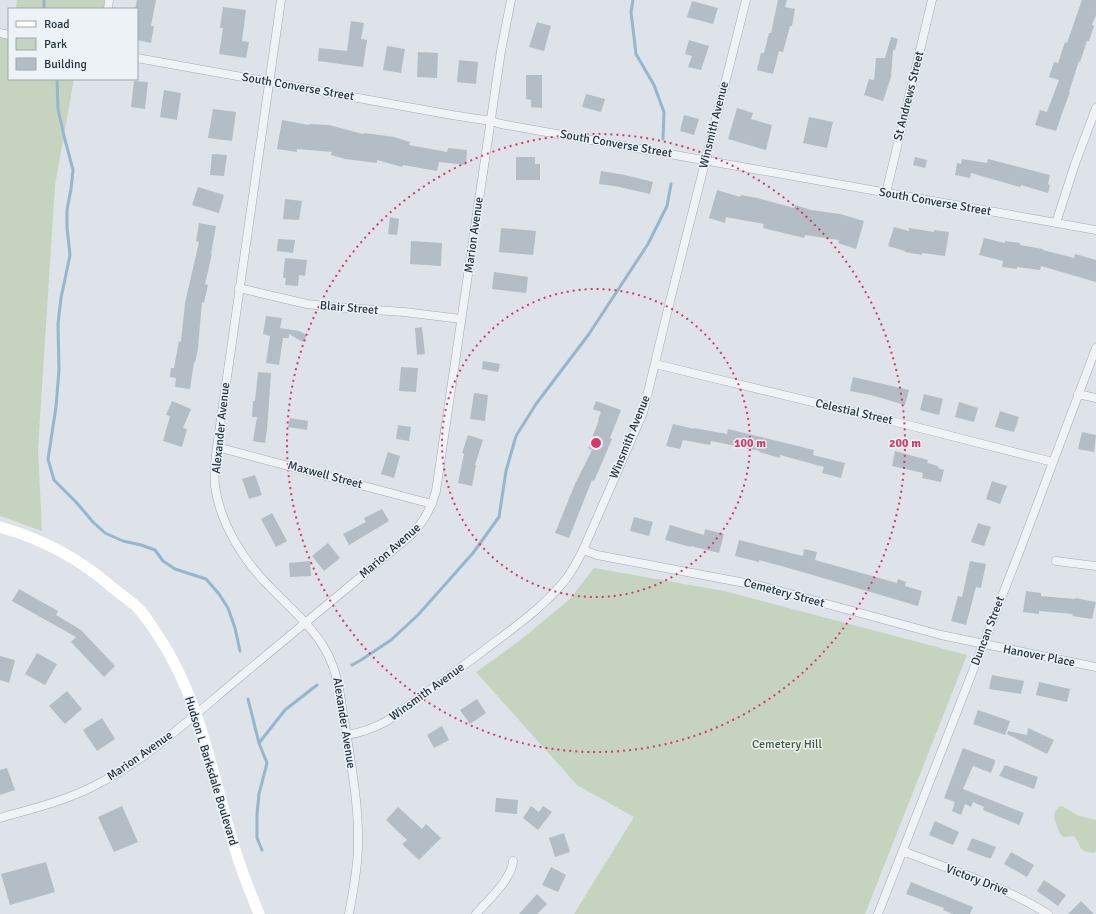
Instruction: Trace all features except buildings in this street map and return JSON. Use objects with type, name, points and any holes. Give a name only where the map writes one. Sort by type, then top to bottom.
[{"type":"street","name":"Alexander Avenue","points":[[281,0],[214,469],[215,486],[219,503],[231,532],[252,567],[267,585],[305,623],[325,648],[337,674],[353,777],[358,827],[357,866],[350,914]]},
{"type":"street","name":"Marion Avenue","points":[[0,818],[53,802],[93,787],[131,765],[151,751],[411,535],[424,521],[436,491],[501,51],[511,0]]},
{"type":"street","name":"Winsmith Avenue","points":[[346,735],[363,732],[387,721],[534,612],[553,595],[567,578],[583,550],[643,413],[746,0]]},
{"type":"street","name":"St Andrews Street","points":[[886,193],[932,0]]},
{"type":"street","name":"South Converse Street","points":[[138,58],[1096,230]]},
{"type":"street","points":[[1056,223],[1075,164],[1096,108]]},
{"type":"street","name":"Blair Street","points":[[239,288],[307,304],[404,312],[461,319]]},
{"type":"street","name":"Duncan Street","points":[[878,914],[1096,348]]},
{"type":"street","name":"Celestial Street","points":[[656,364],[1053,462]]},
{"type":"street","points":[[1078,394],[1096,398]]},
{"type":"street","name":"Maxwell Street","points":[[217,447],[432,504]]},
{"type":"street","name":"Hudson L Barksdale Boulevard","points":[[0,527],[41,541],[83,564],[137,607],[152,625],[176,665],[196,714],[234,847],[259,914]]},
{"type":"street","name":"Cemetery Street","points":[[583,550],[761,586],[941,635],[983,644]]},
{"type":"street","points":[[1056,561],[1096,566]]},
{"type":"street","name":"Hanover Place","points":[[983,644],[1096,667]]},
{"type":"street","name":"Victory Drive","points":[[902,851],[1009,892],[1031,903],[1048,914]]},
{"type":"street","points":[[476,914],[507,878],[512,870],[513,861]]},
{"type":"green space","points":[[17,0],[109,0],[108,8],[16,8]]},
{"type":"green space","points":[[0,33],[8,35],[8,80],[74,80],[55,185],[38,449],[42,531],[0,516]]},
{"type":"green space","name":"Cemetery Hill","points":[[594,568],[724,591],[967,655],[865,914],[574,914],[634,817],[577,785],[476,672],[518,642],[569,600]]},
{"type":"green space","points":[[1060,806],[1082,817],[1096,820],[1096,851],[1094,853],[1084,851],[1074,836],[1063,837],[1059,831],[1054,815],[1057,808]]},
{"type":"waterway","points":[[44,0],[44,8]]},
{"type":"waterway","points":[[633,0],[631,12],[636,54],[654,85],[664,112],[663,139]]},
{"type":"waterway","points":[[57,80],[58,109],[73,170],[67,210],[70,255],[61,298],[58,324],[59,370],[56,407],[48,459],[54,480],[105,533],[123,541],[155,550],[163,561],[175,569],[206,579],[219,594],[228,608],[235,628],[240,651]]},
{"type":"waterway","points":[[352,665],[391,640],[418,615],[473,553],[499,517],[506,471],[516,436],[536,404],[589,334],[648,244],[667,206],[671,184]]},
{"type":"waterway","points":[[259,743],[285,710],[317,685]]},
{"type":"waterway","points":[[248,699],[259,743],[267,763],[259,794],[257,814],[257,838],[262,850]]}]
